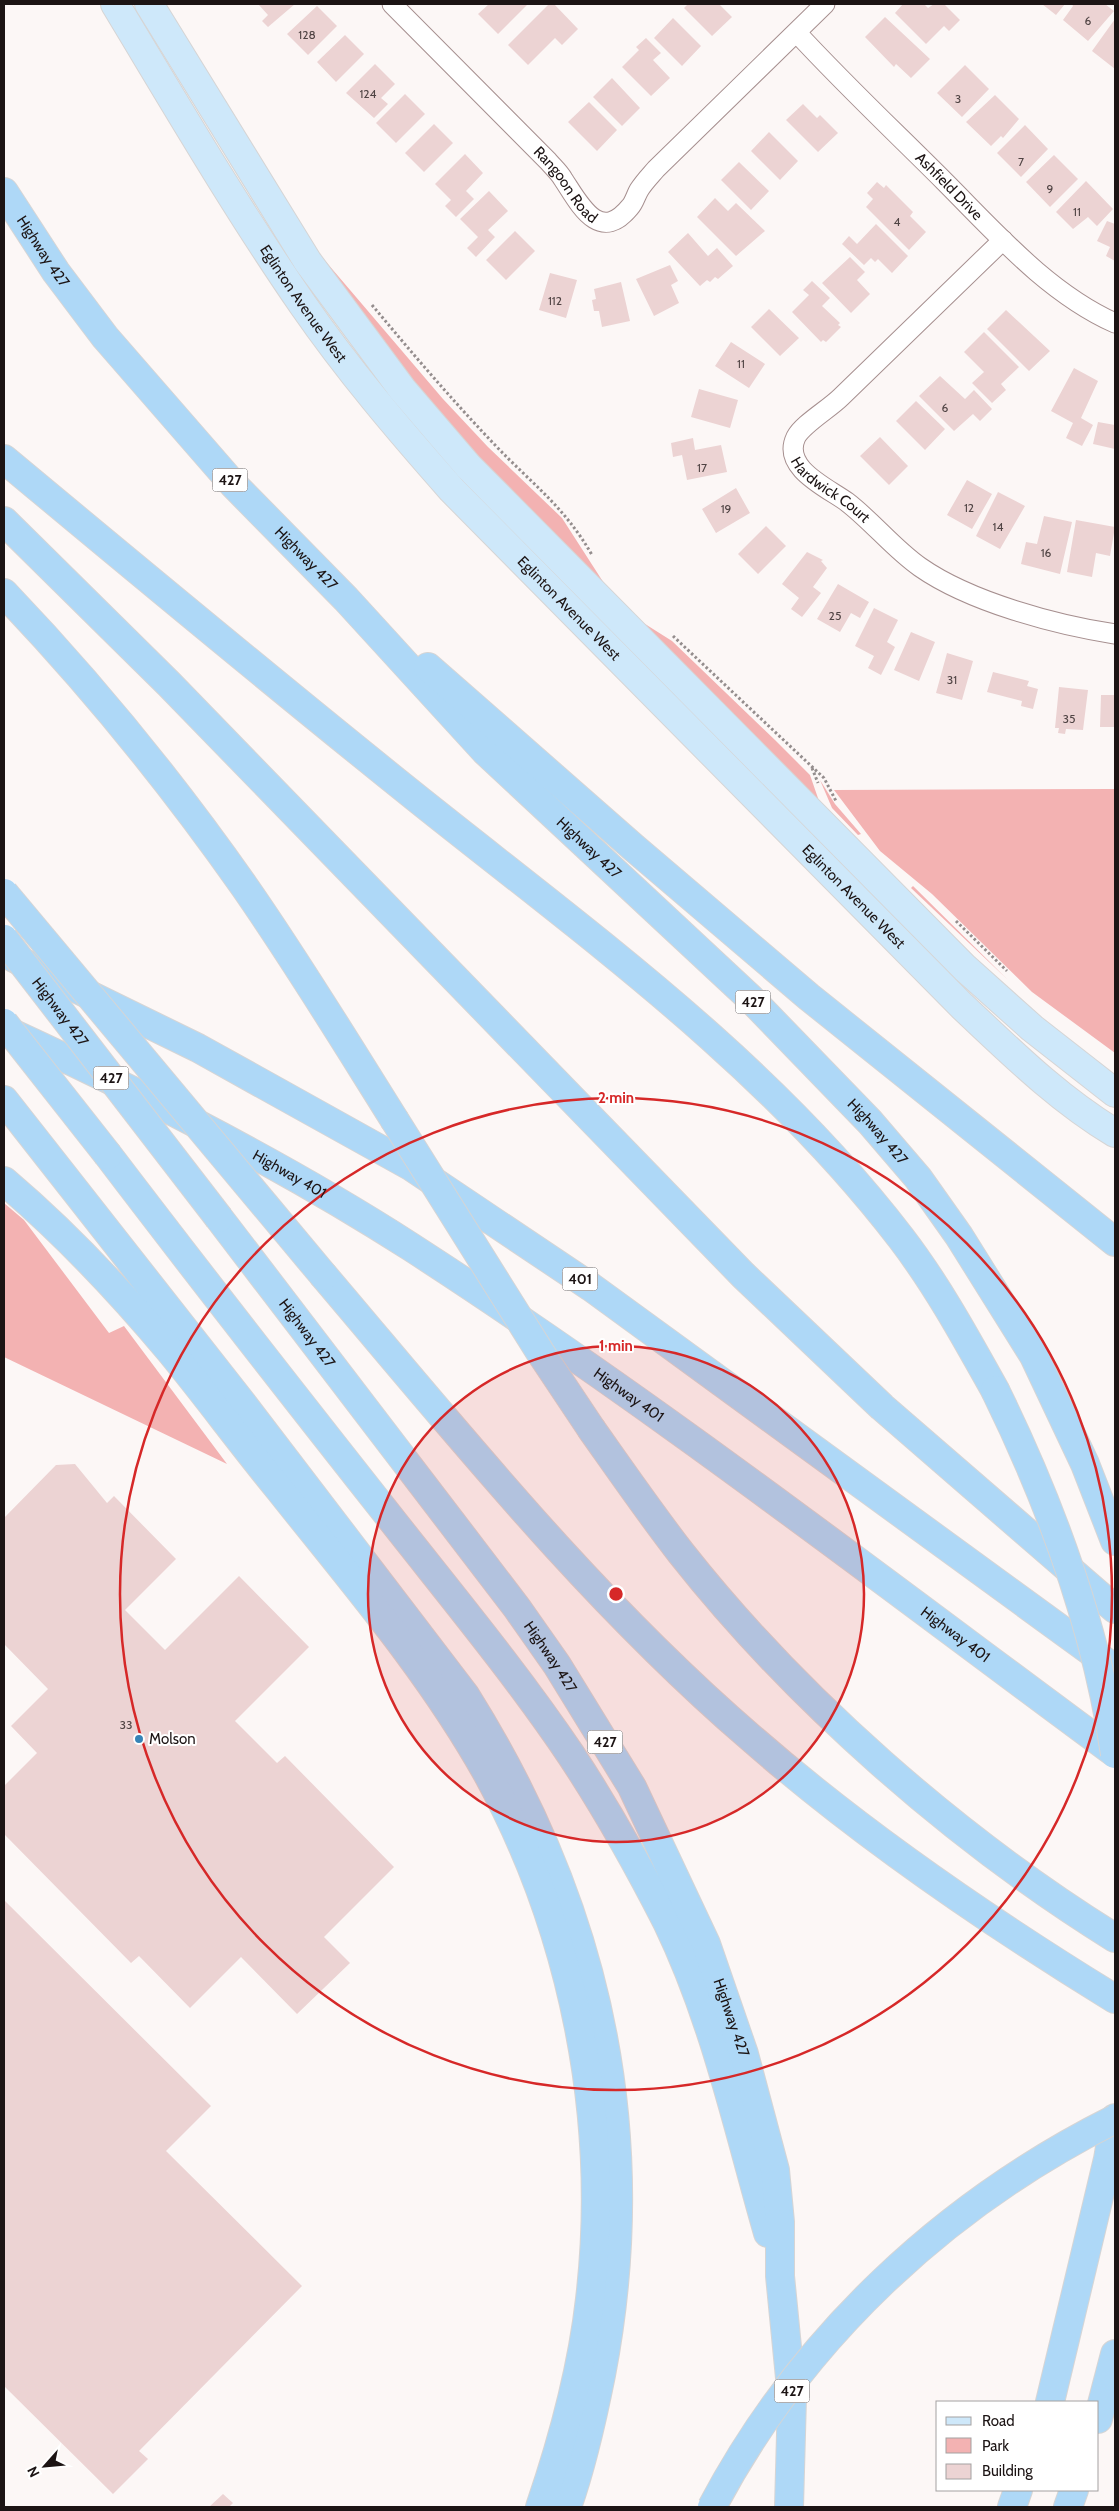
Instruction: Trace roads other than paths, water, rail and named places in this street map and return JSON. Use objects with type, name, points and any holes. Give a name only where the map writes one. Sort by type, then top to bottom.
[{"type":"highway","name":"Highway 427","points":[[4,192],[56,272],[120,355],[233,484],[346,599],[485,751],[750,998],[818,1066],[918,1178],[959,1236],[1034,1356],[1085,1464],[1115,1541]]},
{"type":"highway","points":[[4,459],[309,712],[701,1027],[770,1092],[838,1161],[902,1239],[954,1316],[995,1390],[1034,1472],[1078,1590],[1097,1659],[1115,1754]]},
{"type":"highway","points":[[4,521],[169,684],[743,1275],[882,1407],[1115,1609]]},
{"type":"highway","points":[[4,593],[60,652],[176,793],[244,886],[301,972],[540,1352],[592,1430],[681,1553],[734,1615],[827,1711],[866,1748],[952,1822],[1028,1878],[1115,1938]]},
{"type":"highway","points":[[346,599],[472,704],[633,848],[809,997],[1115,1242]]},
{"type":"highway","points":[[4,893],[324,1276],[548,1537],[640,1634],[750,1738],[810,1787],[921,1872],[988,1918],[1115,1999]]},
{"type":"highway","name":"Highway 427","points":[[4,939],[518,1608],[557,1665],[632,1787],[706,1944],[744,2054],[775,2170],[780,2222],[780,2276],[792,2398],[789,2507]]},
{"type":"highway","name":"401","points":[[4,954],[128,1012],[198,1048],[412,1167],[592,1287],[1115,1668]]},
{"type":"highway","points":[[4,1023],[210,1289],[492,1647],[570,1754],[599,1800],[668,1924],[702,2009],[731,2095],[780,2276]]},
{"type":"highway","name":"Highway 401","points":[[4,1029],[183,1116],[281,1170],[408,1245],[582,1362],[1115,1754]]},
{"type":"highway","points":[[4,1100],[248,1411],[465,1695],[497,1746],[553,1862],[580,1942],[602,2033],[615,2127],[619,2185],[617,2246],[610,2329],[594,2411],[567,2507]]},
{"type":"highway","points":[[4,1181],[69,1240],[170,1351],[414,1660],[486,1772],[513,1826],[537,1883],[557,1936],[587,2074],[595,2144],[597,2204],[595,2253],[588,2313],[573,2396],[557,2458],[540,2507]]},
{"type":"highway","points":[[1050,2401],[1108,2159],[1115,2118]]},
{"type":"highway","points":[[712,2507],[752,2439],[785,2392],[820,2347],[893,2272],[943,2228],[988,2193],[1036,2162],[1115,2118]]},
{"type":"highway","points":[[1099,2415],[1115,2354]]},
{"type":"highway","points":[[1012,2507],[1018,2491]]},
{"type":"highway","points":[[1068,2507],[1074,2491]]},
{"type":"main road","name":"Eglinton Avenue West","points":[[115,4],[260,240],[303,305],[376,402],[445,483],[962,1006],[1019,1060],[1076,1106],[1115,1133]]},
{"type":"main road","name":"Eglinton Avenue West","points":[[149,4],[308,262],[402,389],[462,459],[562,563],[965,968],[1032,1028],[1115,1093]]},
{"type":"street","name":"Rangoon Road","points":[[392,4],[548,161],[562,178],[574,200],[586,214],[600,222],[616,220],[631,207],[645,181],[656,169],[825,4]]},
{"type":"street","name":"Ashfield Drive","points":[[797,33],[1003,240],[1052,284],[1080,305],[1115,323]]},
{"type":"street","name":"Hardwick Court","points":[[1003,240],[840,399],[807,425],[796,437],[793,452],[801,469],[850,504],[922,569],[964,590],[1040,618],[1115,634]]},
{"type":"place","name":"Molson","points":[[139,1739]]}]
